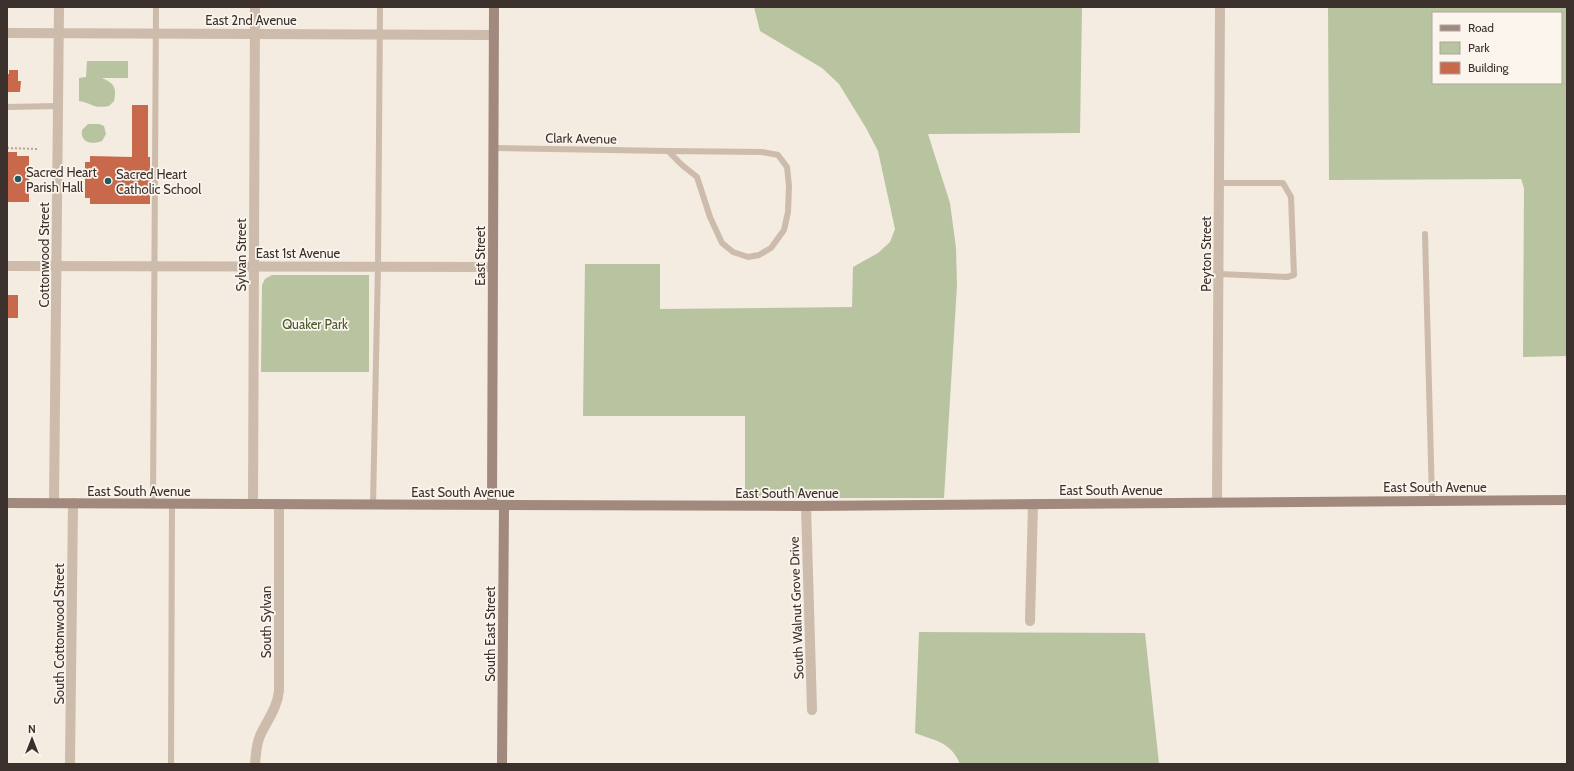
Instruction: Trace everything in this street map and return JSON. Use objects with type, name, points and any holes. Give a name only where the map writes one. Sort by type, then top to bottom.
[{"type":"street","name":"Cottonwood Street","points":[[54,503],[59,7]]},
{"type":"street","name":"Sylvan Street","points":[[253,504],[255,7]]},
{"type":"street","name":"East Street","points":[[492,505],[494,7]]},
{"type":"street","name":"Peyton Street","points":[[1218,502],[1220,7]]},
{"type":"street","name":"East 2nd Avenue","points":[[7,33],[494,35]]},
{"type":"street","name":"East 1st Avenue","points":[[7,266],[254,265],[493,267]]},
{"type":"street","name":"East South Avenue","points":[[7,503],[806,506],[1567,500]]},
{"type":"street","name":"South Cottonwood Street","points":[[70,764],[73,504]]},
{"type":"street","name":"South Sylvan","points":[[256,764],[256,750],[260,736],[275,710],[279,692],[279,504]]},
{"type":"street","points":[[1030,621],[1033,504]]},
{"type":"street","name":"South East Street","points":[[502,764],[504,505]]},
{"type":"street","name":"South Walnut Grove Drive","points":[[806,506],[812,710]]},
{"type":"lane","points":[[153,504],[156,7]]},
{"type":"lane","points":[[373,505],[378,266],[380,7]]},
{"type":"lane","points":[[7,107],[58,106]]},
{"type":"lane","name":"Clark Avenue","points":[[494,148],[762,152],[778,155],[787,167],[789,186],[788,212],[784,230],[771,248],[759,254],[748,257],[734,252],[722,243],[710,217],[697,177],[668,151]]},
{"type":"lane","points":[[1219,183],[1283,183],[1291,197],[1294,275],[1219,274]]},
{"type":"lane","points":[[1425,234],[1432,500]]},
{"type":"lane","points":[[171,764],[172,504]]},
{"type":"path","points":[[7,148],[38,149]]},
{"type":"green space","points":[[754,7],[1082,7],[1080,133],[928,134],[950,203],[956,248],[957,285],[944,498],[745,498],[745,416],[583,416],[585,264],[660,264],[660,309],[852,307],[853,267],[878,253],[890,242],[895,229],[878,151],[866,128],[839,84],[822,68],[760,31]]},
{"type":"green space","points":[[1328,7],[1567,7],[1567,356],[1523,357],[1524,188],[1521,179],[1329,180]]},
{"type":"green space","points":[[87,61],[128,61],[128,78],[102,78],[112,84],[115,89],[114,101],[109,106],[96,106],[79,101],[79,78],[86,77]]},
{"type":"green space","points":[[88,124],[99,124],[104,126],[106,134],[102,141],[91,143],[83,138],[82,130]]},
{"type":"green space","name":"Quaker Park","points":[[272,275],[369,275],[369,372],[261,372],[262,285],[265,279]]},
{"type":"green space","points":[[919,632],[1145,633],[1159,764],[960,764],[952,751],[942,743],[915,733]]},
{"type":"building","points":[[9,70],[18,70],[18,81],[21,81],[20,92],[7,92],[7,74],[9,74]]},
{"type":"building","name":"Sacred Heart Catholic School","points":[[132,105],[148,105],[150,204],[90,204],[90,198],[85,198],[85,162],[90,162],[90,156],[132,157]]},
{"type":"building","name":"Sacred Heart Parish Hall","points":[[7,152],[17,152],[17,156],[29,156],[29,202],[7,202]]},
{"type":"building","points":[[7,295],[18,295],[18,318],[7,318]]},
{"type":"place","name":"Sacred Heart Parish Hall","points":[[18,179]]},
{"type":"place","name":"Sacred Heart Catholic School","points":[[108,181]]}]
